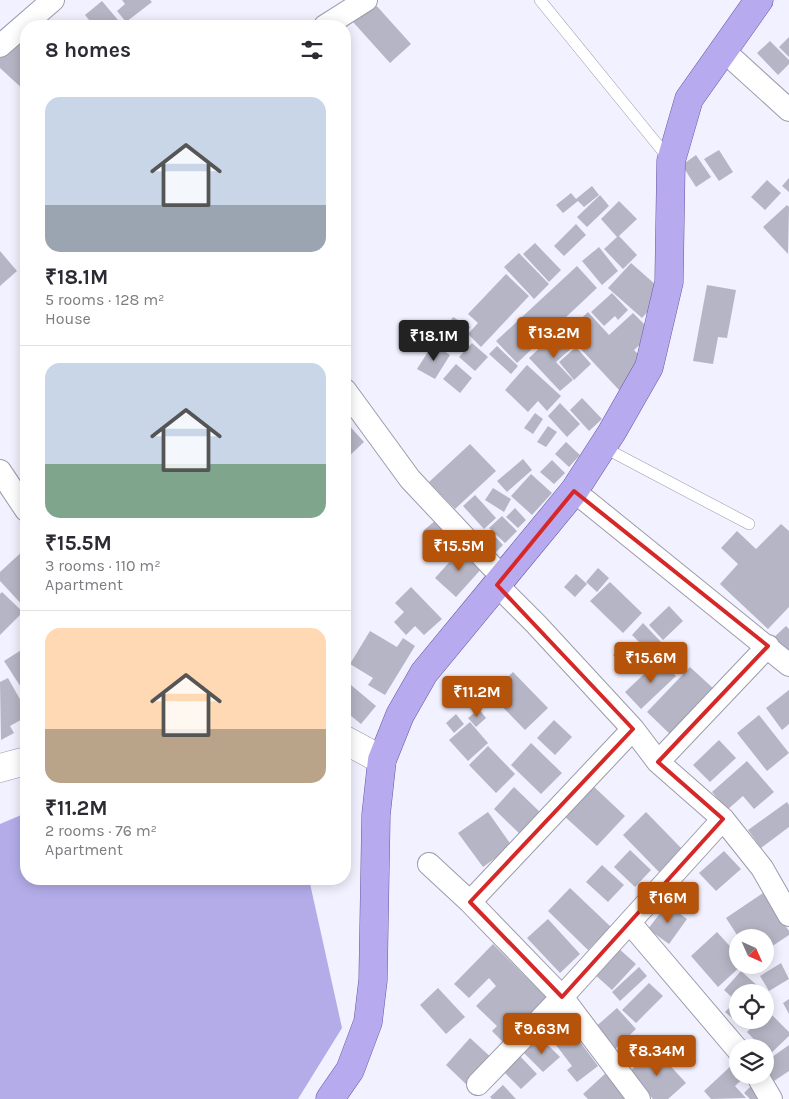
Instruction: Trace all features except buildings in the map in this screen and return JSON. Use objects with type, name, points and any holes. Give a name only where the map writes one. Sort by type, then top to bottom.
[{"type":"main road","points":[[330,1099],[350,1070],[368,1022],[373,980],[376,816],[382,760],[400,715],[424,673],[574,491],[603,447],[649,367],[669,282],[671,161],[689,99],[759,0]]},
{"type":"street","points":[[30,20],[53,0]]},
{"type":"street","points":[[334,20],[366,0]]},
{"type":"street","points":[[0,46],[20,29]]},
{"type":"street","points":[[724,51],[789,110]]},
{"type":"street","points":[[351,398],[410,479],[536,624],[633,729],[658,762],[723,819],[762,868],[789,915]]},
{"type":"street","points":[[0,471],[20,501]]},
{"type":"street","points":[[574,491],[768,646],[789,665]]},
{"type":"street","points":[[658,762],[768,646]]},
{"type":"street","points":[[470,902],[633,729]]},
{"type":"street","points":[[351,743],[382,760]]},
{"type":"street","points":[[0,768],[20,763]]},
{"type":"street","points":[[478,1084],[562,997],[723,819]]},
{"type":"street","points":[[429,864],[470,902],[562,997],[640,1099]]},
{"type":"street","points":[[630,923],[729,1039]]},
{"type":"street","points":[[762,1084],[771,1099]]},
{"type":"lane","points":[[540,0],[671,161]]},
{"type":"lane","points":[[603,447],[749,524]]},
{"type":"highlighted area","points":[[574,491],[768,646],[658,762],[723,819],[562,997],[470,902],[633,729],[497,585]]},
{"type":"shaded area","points":[[20,816],[20,885],[310,885],[342,1028],[298,1099],[0,1099],[0,824]]}]
